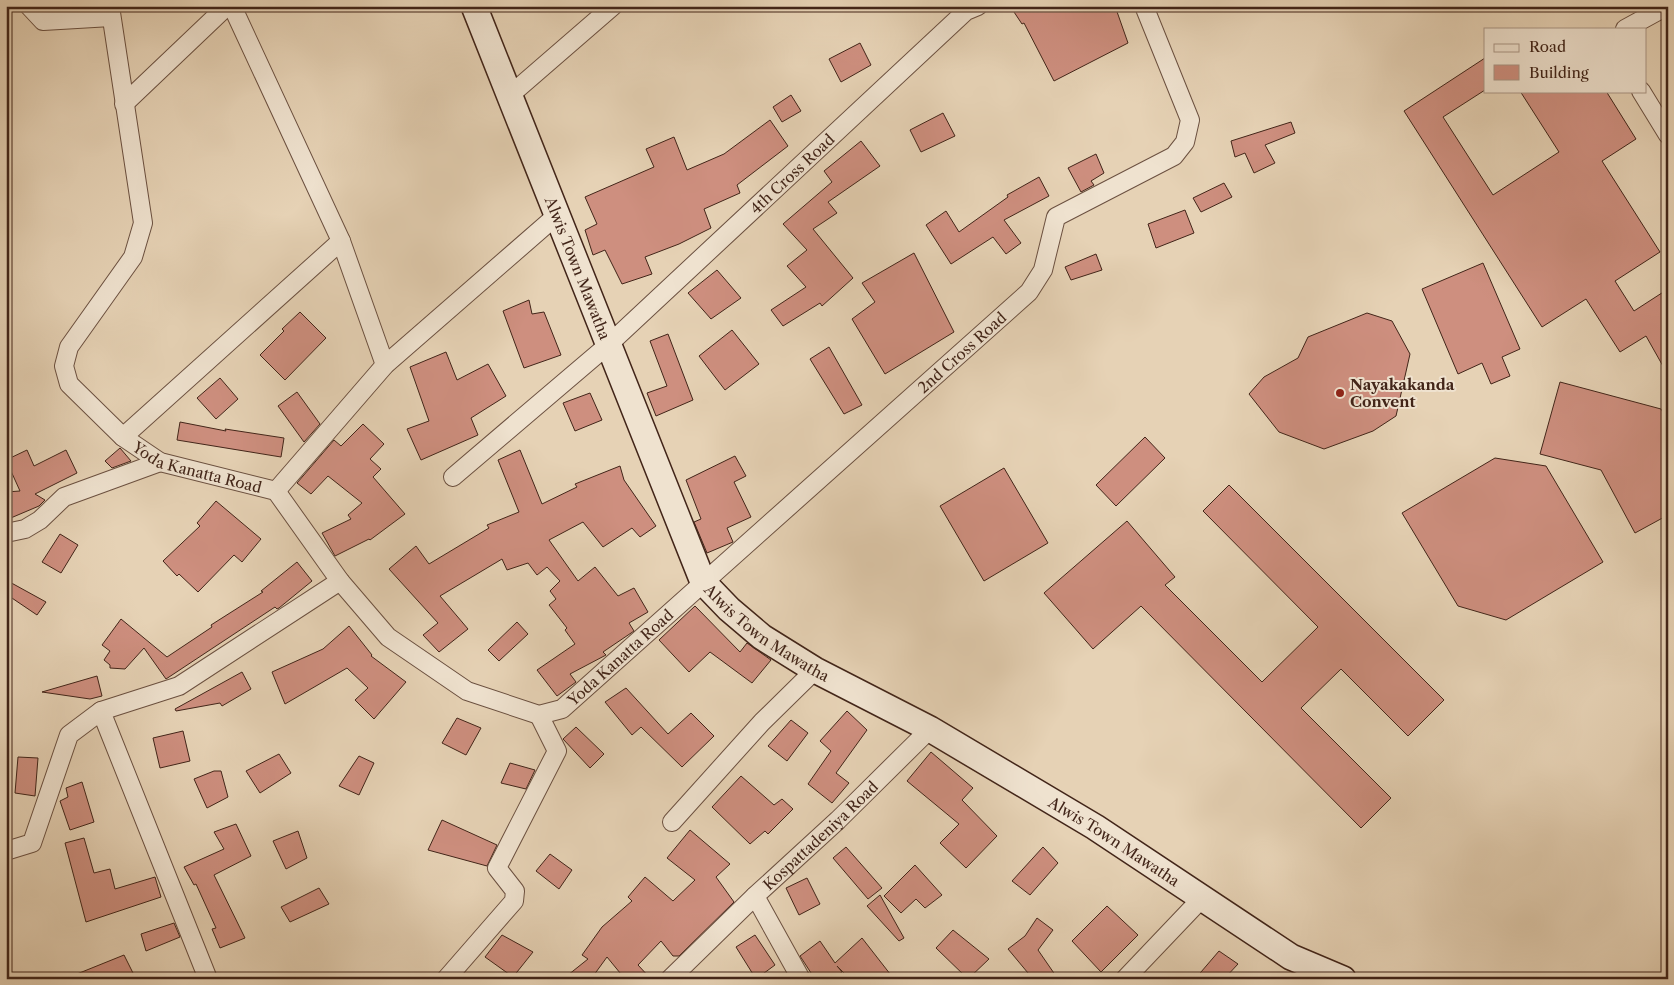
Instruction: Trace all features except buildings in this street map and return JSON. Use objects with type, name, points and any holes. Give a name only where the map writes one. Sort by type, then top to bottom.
[{"type":"street","points":[[29,6],[43,21],[111,12]]},
{"type":"street","points":[[124,104],[227,6]]},
{"type":"street","points":[[232,6],[341,241],[385,365]]},
{"type":"street","name":"Alwis Town Mawatha","points":[[474,6],[508,96],[703,582],[729,609],[762,637],[815,670],[930,729],[1095,827],[1291,957],[1343,979]]},
{"type":"street","points":[[508,96],[613,6]]},
{"type":"street","name":"2nd Cross Road","points":[[703,582],[1029,292],[1043,270],[1056,216],[1174,156],[1185,142],[1190,120],[1144,6]]},
{"type":"street","points":[[1628,28],[1667,6]]},
{"type":"street","name":"4th Cross Road","points":[[453,476],[608,345],[969,8]]},
{"type":"street","name":"Yoda Kanatta Road","points":[[111,12],[143,223],[132,257],[69,347],[64,366],[69,384],[123,437],[160,462],[276,491],[340,581],[388,637],[467,691],[539,715],[562,709],[703,582]]},
{"type":"street","points":[[1642,92],[1668,135]]},
{"type":"street","points":[[276,491],[385,365],[556,216]]},
{"type":"street","points":[[123,437],[341,241]]},
{"type":"street","points":[[6,533],[25,529],[40,520],[64,497],[160,462]]},
{"type":"street","points":[[6,851],[32,843],[69,735],[101,711],[179,686],[340,581]]},
{"type":"street","points":[[672,822],[762,722],[815,670]]},
{"type":"street","points":[[101,711],[208,979]]},
{"type":"street","points":[[446,979],[514,901],[515,891],[497,868],[557,751],[539,715]]},
{"type":"street","name":"Kospattadeniya Road","points":[[801,979],[755,896],[838,820],[930,729]]},
{"type":"street","points":[[670,979],[755,896]]},
{"type":"street","points":[[1124,979],[1203,897]]},
{"type":"place","name":"Nayakakanda Convent","points":[[1340,393]]}]
